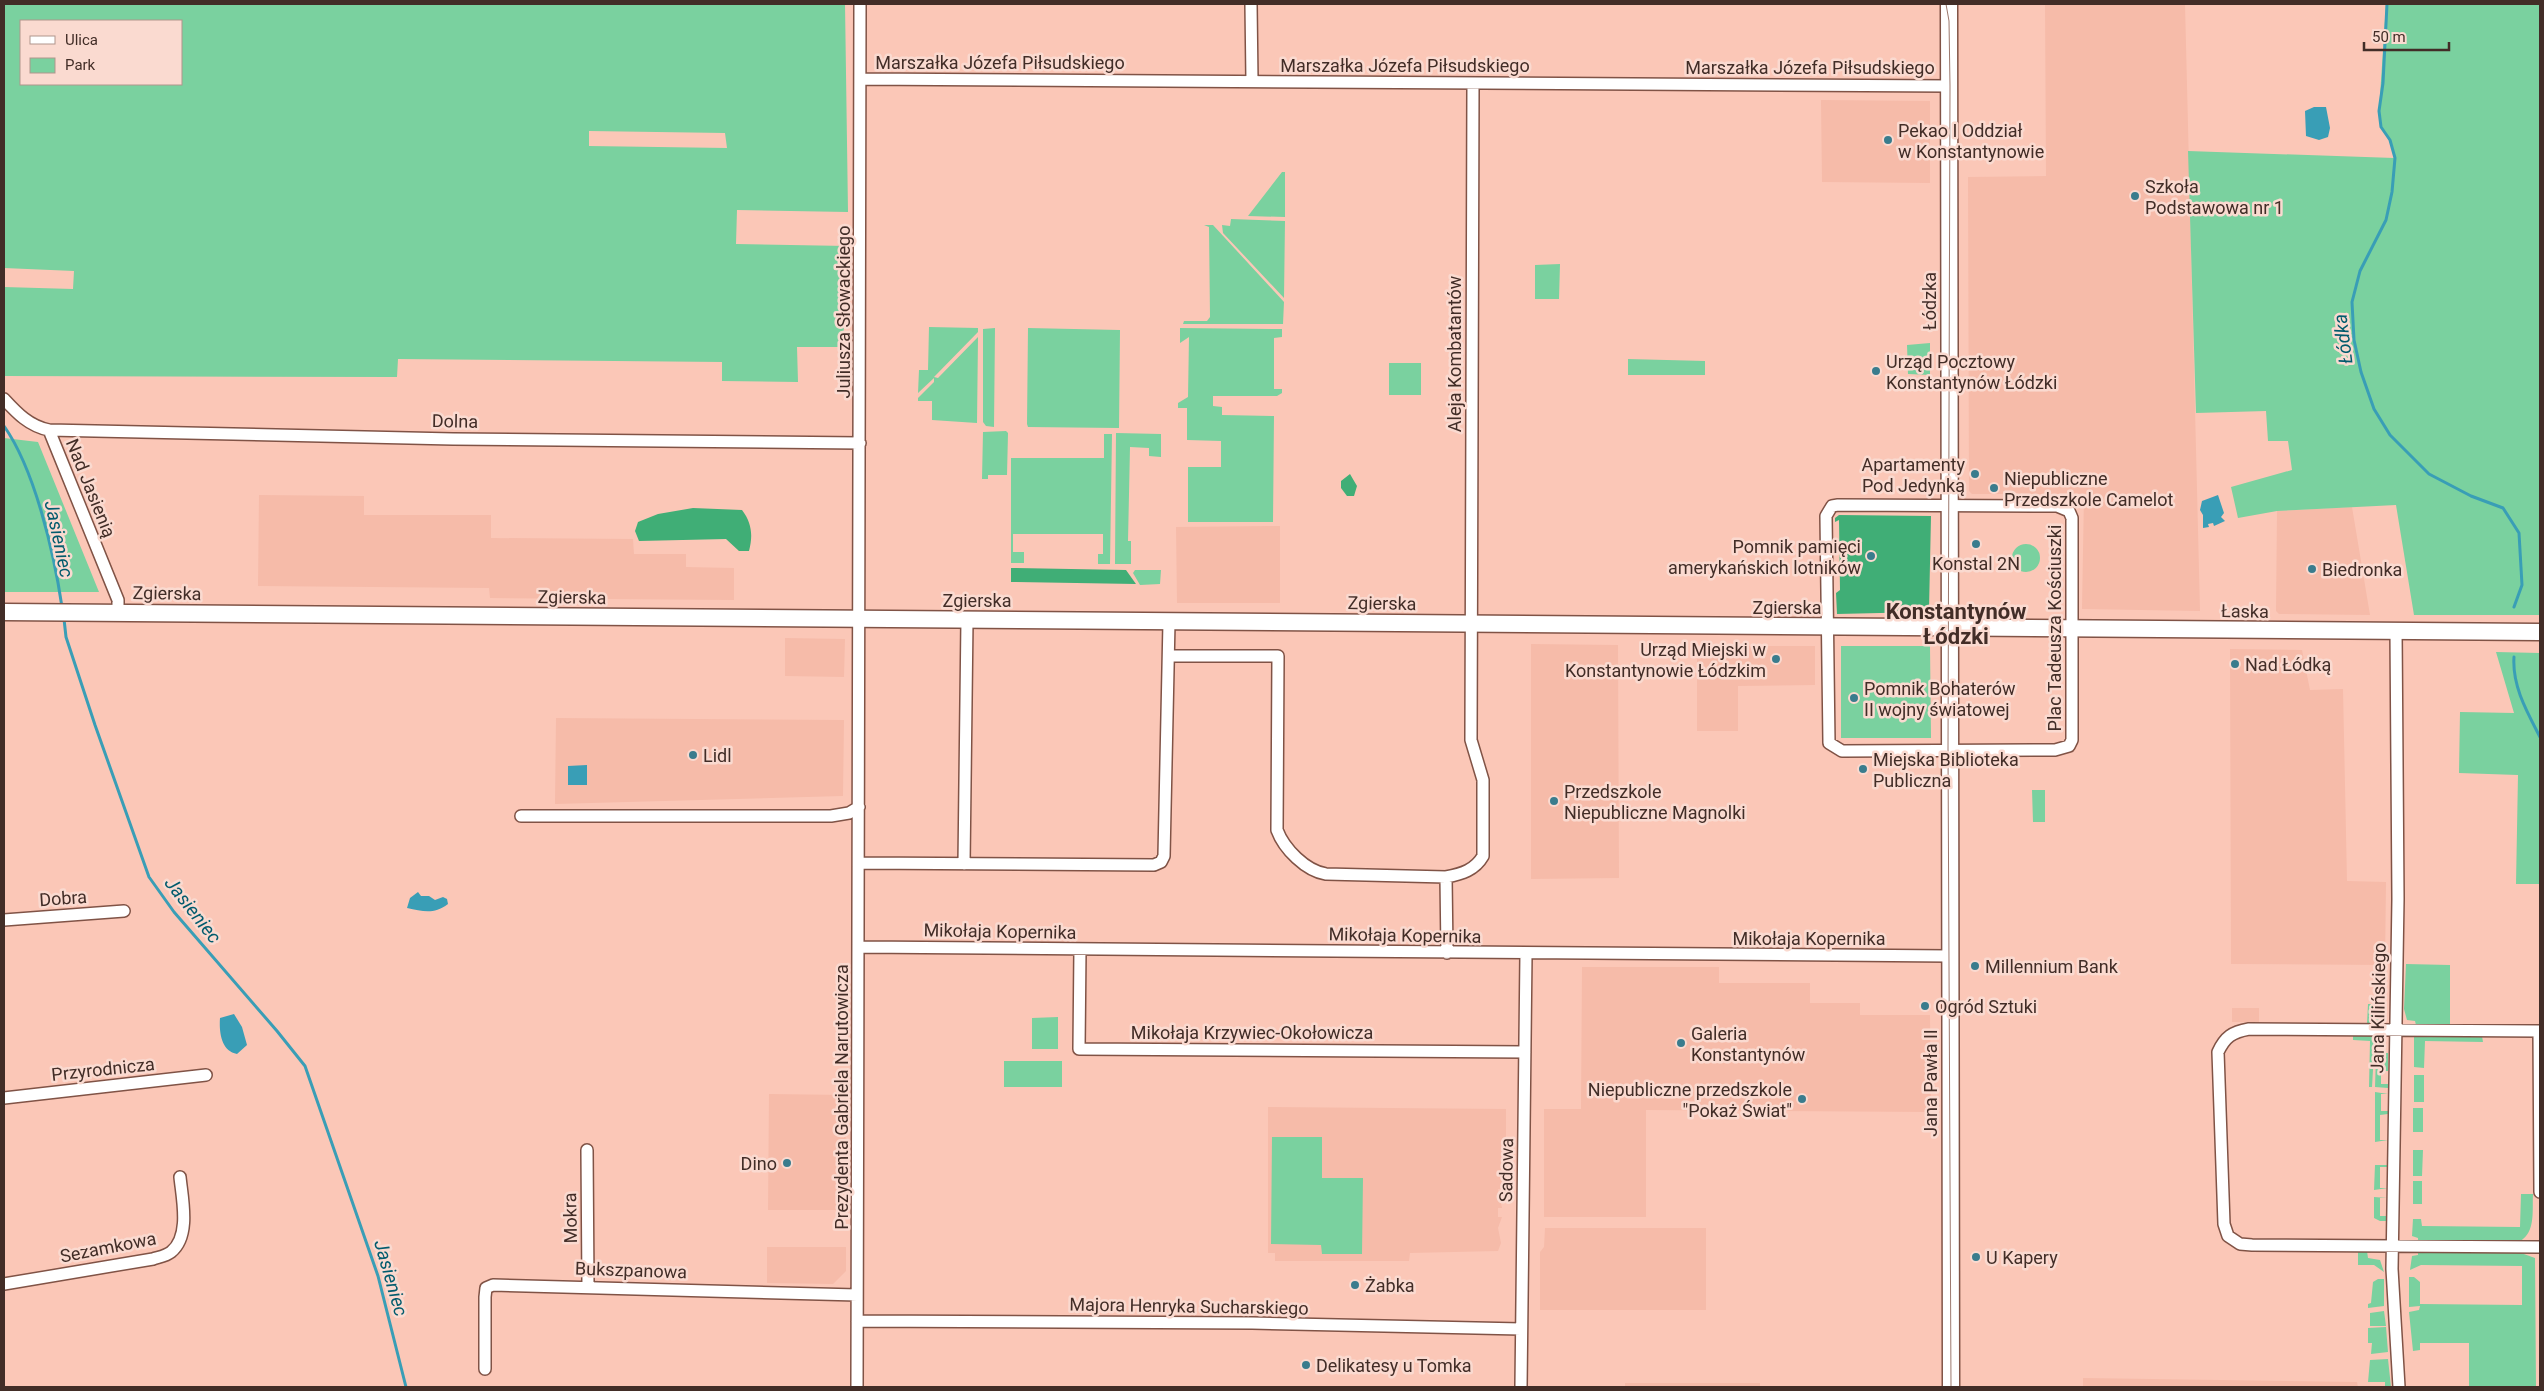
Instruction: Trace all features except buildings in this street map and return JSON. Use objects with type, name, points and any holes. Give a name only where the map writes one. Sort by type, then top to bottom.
[{"type":"main road","name":"Łódzka","points":[[1949,4],[1950,628]]},
{"type":"main road","name":"Zgierska","points":[[4,612],[1950,628]]},
{"type":"main road","name":"Łaska","points":[[1950,628],[2540,632]]},
{"type":"main road","name":"Jana Pawła II","points":[[1950,628],[1948,751],[1951,1387]]},
{"type":"street","name":"Juliusza Słowackiego","points":[[860,4],[860,620]]},
{"type":"street","points":[[1251,4],[1252,81]]},
{"type":"street","name":"Marszałka Józefa Piłsudskiego","points":[[860,79],[1950,86]]},
{"type":"street","name":"Aleja Kombatantów","points":[[1169,656],[1278,656],[1277,830],[1293,853],[1312,870],[1326,874],[1446,877],[1466,872],[1479,863],[1483,856],[1483,780],[1471,740],[1473,84]]},
{"type":"street","name":"Nad Jasienią","points":[[4,399],[24,420],[39,428],[49,430],[118,600],[118,612]]},
{"type":"street","name":"Dolna","points":[[49,430],[453,438],[860,443]]},
{"type":"street","name":"Plac Tadeusza Kościuszki","points":[[1832,506],[2057,506],[2069,511],[2072,518],[2072,740],[2069,746],[2055,750],[1842,751],[1829,743],[1827,627],[1826,516],[1832,506]]},
{"type":"street","name":"Prezydenta Gabriela Narutowicza","points":[[857,1387],[860,620]]},
{"type":"street","points":[[964,864],[966,620]]},
{"type":"street","points":[[860,864],[1146,865],[1161,862],[1164,856],[1169,622]]},
{"type":"street","name":"Jana Kilińskiego","points":[[2396,630],[2398,899],[2394,1029],[2392,1246],[2393,1304],[2399,1387]]},
{"type":"street","points":[[521,816],[831,816],[849,813],[859,808]]},
{"type":"street","points":[[1446,877],[1447,953]]},
{"type":"street","name":"Dobra","points":[[4,920],[124,911]]},
{"type":"street","name":"Mikołaja Kopernika","points":[[860,947],[1949,956]]},
{"type":"street","name":"Mikołaja Krzywiec-Okołowicza","points":[[1080,949],[1079,1049],[1525,1052]]},
{"type":"street","name":"Sadowa","points":[[1521,1387],[1526,954]]},
{"type":"street","points":[[2540,1192],[2540,1031],[2249,1029],[2234,1032],[2224,1040],[2218,1052],[2224,1224],[2228,1236],[2240,1244],[2540,1247]]},
{"type":"street","name":"Przyrodnicza","points":[[4,1098],[206,1075]]},
{"type":"street","name":"Mokra","points":[[587,1150],[588,1286]]},
{"type":"street","name":"Sezamkowa","points":[[4,1284],[153,1259],[167,1254],[173,1250],[180,1239],[183,1225],[180,1177]]},
{"type":"street","name":"Bukszpanowa","points":[[485,1369],[486,1288],[493,1285],[588,1286],[857,1295]]},
{"type":"street","name":"Majora Henryka Sucharskiego","points":[[857,1321],[1260,1323],[1521,1329]]},
{"type":"shaded area","points":[[2045,4],[2185,4],[2200,611],[2082,609],[2084,494],[1972,494],[1969,491],[1968,177],[2046,176]]},
{"type":"shaded area","points":[[1821,100],[1930,101],[1930,183],[1822,182]]},
{"type":"shaded area","points":[[259,495],[364,496],[364,515],[491,515],[491,538],[633,539],[634,554],[686,554],[686,567],[734,568],[734,600],[490,598],[489,588],[258,586]]},
{"type":"shaded area","points":[[2352,507],[2370,615],[2279,614],[2276,611],[2277,511]]},
{"type":"shaded area","points":[[1280,526],[1280,603],[1177,603],[1176,527]]},
{"type":"shaded area","points":[[785,638],[845,639],[844,677],[785,676]]},
{"type":"shaded area","points":[[1531,644],[1618,645],[1619,878],[1531,879]]},
{"type":"shaded area","points":[[1697,646],[1815,646],[1815,685],[1738,686],[1738,731],[1697,731]]},
{"type":"shaded area","points":[[2230,649],[2302,650],[2310,690],[2343,689],[2347,881],[2386,882],[2385,965],[2231,964]]},
{"type":"shaded area","points":[[556,718],[844,720],[843,796],[555,804]]},
{"type":"shaded area","name":"Galeria Konstantynów","points":[[1582,967],[1719,967],[1719,983],[1810,983],[1810,1003],[1860,1003],[1860,1015],[1930,1015],[1931,1112],[1646,1110],[1646,1217],[1544,1217],[1544,1109],[1581,1109]]},
{"type":"shaded area","points":[[2232,1008],[2259,1008],[2259,1022],[2232,1022]]},
{"type":"shaded area","points":[[769,1094],[846,1095],[845,1210],[768,1210]]},
{"type":"shaded area","points":[[1268,1107],[1506,1109],[1506,1189],[1498,1189],[1502,1208],[1498,1208],[1498,1217],[1502,1217],[1498,1228],[1501,1243],[1498,1251],[1410,1253],[1409,1261],[1275,1261],[1275,1253],[1268,1253]]},
{"type":"shaded area","points":[[1545,1228],[1706,1228],[1706,1310],[1540,1310],[1540,1252],[1544,1247]]},
{"type":"shaded area","points":[[767,1247],[846,1247],[846,1271],[833,1284],[767,1283]]},
{"type":"shaded area","points":[[2083,1378],[2357,1382],[2358,1387],[2083,1387]]},
{"type":"shaded area","points":[[1625,1383],[1760,1383],[1760,1387],[1625,1387]]},
{"type":"green space","points":[[4,4],[845,4],[848,212],[737,210],[736,244],[847,246],[843,347],[797,347],[798,382],[722,381],[722,362],[398,359],[397,377],[4,376],[4,287],[73,289],[74,271],[4,268]],"holes":[[[589,131],[725,133],[727,148],[589,146]]]},
{"type":"green space","points":[[2386,4],[2540,4],[2540,615],[2414,615],[2396,505],[2277,511],[2238,518],[2231,487],[2292,470],[2288,441],[2268,441],[2266,411],[2196,413],[2188,151],[2394,158],[2390,140],[2381,127],[2379,111]]},
{"type":"green space","points":[[1282,172],[1285,172],[1285,217],[1248,216]]},
{"type":"green space","points":[[1231,219],[1285,221],[1284,298],[1223,233],[1222,225],[1230,226]]},
{"type":"green space","points":[[1204,225],[1213,225],[1284,302],[1283,324],[1183,324],[1184,321],[1207,321],[1210,317],[1209,227]]},
{"type":"green space","points":[[1560,264],[1559,299],[1535,299],[1535,265]]},
{"type":"green space","points":[[929,327],[978,328],[978,332],[934,377],[938,378],[978,337],[977,423],[932,420],[932,401],[918,401],[918,398],[934,382],[934,378],[918,393],[919,370],[928,370]]},
{"type":"green space","points":[[995,328],[994,427],[986,426],[983,422],[983,329]]},
{"type":"green space","points":[[1028,328],[1120,330],[1119,428],[1028,427]]},
{"type":"green space","points":[[1180,328],[1282,329],[1282,337],[1274,338],[1274,389],[1282,389],[1282,393],[1277,396],[1213,396],[1213,406],[1222,407],[1222,415],[1274,416],[1273,522],[1188,522],[1188,467],[1221,467],[1221,441],[1187,440],[1187,408],[1178,408],[1178,403],[1188,397],[1189,337],[1180,343]]},
{"type":"green space","points":[[1930,343],[1930,375],[1908,374],[1907,345]]},
{"type":"green space","points":[[1628,359],[1705,361],[1705,375],[1628,375]]},
{"type":"green space","points":[[1389,363],[1421,363],[1421,395],[1389,395]]},
{"type":"green space","points":[[1006,431],[1008,433],[1007,475],[988,475],[988,479],[982,479],[983,432]]},
{"type":"green space","points":[[1116,433],[1161,434],[1161,457],[1149,456],[1149,448],[1130,447],[1128,541],[1131,541],[1131,564],[1115,564]]},
{"type":"green space","points":[[1104,434],[1112,434],[1110,564],[1098,564],[1098,554],[1103,554],[1103,534],[1013,534],[1013,552],[1024,552],[1024,563],[1011,563],[1011,458],[1104,458]]},
{"type":"green space","points":[[4,438],[38,442],[99,592],[4,592]]},
{"type":"green space","points":[[1350,474],[1357,486],[1354,496],[1347,496],[1341,488],[1341,481]]},
{"type":"green space","points":[[693,508],[742,510],[751,530],[749,551],[739,551],[726,539],[639,541],[635,531],[638,522],[658,514]]},
{"type":"green space","points":[[1839,515],[1931,516],[1929,610],[1924,612],[1837,614],[1836,593],[1840,590],[1839,520],[1835,522],[1835,518]]},
{"type":"green space","points":[[2026,544],[2036,548],[2040,558],[2036,568],[2026,572],[2016,568],[2012,558],[2016,548]]},
{"type":"green space","points":[[1011,568],[1126,570],[1136,584],[1011,582]]},
{"type":"green space","points":[[1135,570],[1161,570],[1160,584],[1140,585],[1133,573]]},
{"type":"green space","points":[[1841,646],[1930,646],[1931,738],[1841,738]]},
{"type":"green space","points":[[2496,652],[2540,653],[2540,884],[2516,884],[2518,775],[2459,773],[2460,712],[2514,713]]},
{"type":"green space","points":[[2032,790],[2045,790],[2045,822],[2033,822]]},
{"type":"green space","points":[[2406,964],[2450,965],[2450,1025],[2416,1025],[2415,1021],[2407,1020],[2404,1009]]},
{"type":"green space","points":[[2368,1004],[2384,1004],[2385,1013],[2378,1005],[2371,1014],[2373,1016],[2378,1010],[2385,1015],[2382,1020],[2377,1021],[2377,1024],[2367,1024]]},
{"type":"green space","points":[[1058,1017],[1058,1049],[1032,1049],[1032,1018]]},
{"type":"green space","points":[[2353,1035],[2375,1035],[2372,1087],[2369,1087],[2370,1041],[2353,1040]]},
{"type":"green space","points":[[2414,1035],[2482,1036],[2483,1042],[2425,1041],[2424,1068],[2414,1067]]},
{"type":"green space","points":[[2378,1053],[2388,1053],[2388,1071],[2381,1071],[2381,1084],[2388,1084],[2388,1088],[2375,1087],[2376,1056]]},
{"type":"green space","points":[[1004,1061],[1062,1061],[1062,1087],[1004,1087]]},
{"type":"green space","points":[[2414,1075],[2424,1075],[2424,1102],[2414,1102]]},
{"type":"green space","points":[[2375,1092],[2388,1094],[2381,1094],[2381,1111],[2388,1111],[2388,1114],[2380,1115],[2380,1140],[2388,1140],[2375,1142]]},
{"type":"green space","points":[[2413,1108],[2423,1108],[2423,1132],[2413,1132]]},
{"type":"green space","points":[[1272,1137],[1322,1137],[1322,1178],[1363,1178],[1362,1254],[1322,1254],[1321,1245],[1271,1244]]},
{"type":"green space","points":[[2413,1150],[2423,1150],[2422,1176],[2413,1176]]},
{"type":"green space","points":[[2375,1165],[2388,1165],[2388,1167],[2380,1167],[2380,1188],[2388,1188],[2374,1190]]},
{"type":"green space","points":[[2413,1181],[2422,1181],[2422,1204],[2413,1204]]},
{"type":"green space","points":[[2521,1194],[2533,1194],[2533,1214],[2529,1232],[2520,1241],[2418,1242],[2418,1238],[2412,1236],[2413,1219],[2421,1219],[2422,1226],[2520,1227]]},
{"type":"green space","points":[[2374,1197],[2387,1198],[2380,1198],[2380,1216],[2387,1216],[2387,1221],[2380,1221],[2374,1218]]},
{"type":"green space","points":[[2358,1250],[2367,1251],[2368,1258],[2380,1260],[2384,1272],[2374,1265],[2358,1265]]},
{"type":"green space","points":[[2418,1252],[2521,1253],[2535,1258],[2536,1387],[2469,1387],[2469,1343],[2420,1343],[2420,1350],[2413,1351],[2409,1312],[2419,1310],[2420,1306],[2409,1307],[2409,1277],[2414,1277],[2420,1282],[2420,1304],[2522,1305],[2522,1266],[2421,1265],[2410,1270],[2412,1256],[2418,1255]]},
{"type":"green space","points":[[2378,1279],[2384,1279],[2384,1306],[2368,1308],[2368,1304],[2371,1303],[2373,1282]]},
{"type":"green space","points":[[2384,1311],[2386,1326],[2370,1326],[2370,1313]]},
{"type":"green space","points":[[2386,1327],[2388,1352],[2371,1354],[2372,1343],[2368,1343],[2368,1328]]},
{"type":"green space","points":[[2388,1359],[2391,1387],[2385,1387],[2385,1382],[2368,1382],[2370,1360]]},
{"type":"water","points":[[2314,107],[2326,107],[2330,128],[2328,137],[2319,140],[2306,136],[2305,111]]},
{"type":"water","points":[[2218,495],[2224,513],[2221,517],[2225,521],[2214,526],[2213,523],[2208,524],[2209,527],[2203,528],[2203,515],[2200,510],[2202,501]]},
{"type":"water","points":[[587,765],[587,785],[568,785],[568,766]]},
{"type":"water","points":[[418,892],[421,896],[429,896],[435,900],[443,897],[447,899],[448,904],[433,911],[407,908],[410,898]]},
{"type":"water","points":[[234,1014],[242,1027],[247,1045],[237,1054],[227,1049],[224,1045],[220,1029],[220,1018]]},
{"type":"waterway","name":"Łódka","points":[[2387,4],[2383,83],[2379,111],[2381,127],[2390,140],[2395,158],[2392,192],[2386,220],[2360,271],[2352,302],[2354,340],[2361,372],[2374,409],[2390,435],[2429,474],[2471,496],[2503,508],[2519,533],[2522,585],[2514,607]]},
{"type":"waterway","name":"Jasieniec","points":[[4,426],[15,444],[34,488],[54,562],[62,607]]},
{"type":"waterway","name":"Jasieniec","points":[[64,619],[66,637],[149,877],[174,912],[305,1066],[378,1276],[406,1387]]},
{"type":"waterway","name":"Łódka","points":[[2514,657],[2515,678],[2518,688],[2540,737]]},
{"type":"tram line","points":[[1946,4],[1949,21],[1950,86],[1948,751],[1951,1387]]},
{"type":"place","name":"Pekao I Oddział w Konstantynowie","points":[[1888,140]]},
{"type":"place","name":"Szkoła Podstawowa nr 1","points":[[2135,196]]},
{"type":"place","name":"Urząd Pocztowy Konstantynów Łódzki","points":[[1876,371]]},
{"type":"place","name":"Apartamenty Pod Jedynką","points":[[1975,474]]},
{"type":"place","name":"Niepubliczne Przedszkole Camelot","points":[[1994,488]]},
{"type":"place","name":"Konstal 2N","points":[[1976,544]]},
{"type":"place","name":"Pomnik pamięci amerykańskich lotników","points":[[1871,556]]},
{"type":"place","name":"Biedronka","points":[[2312,569]]},
{"type":"place","name":"Urząd Miejski w Konstantynowie Łódzkim","points":[[1776,659]]},
{"type":"place","name":"Nad Łódką","points":[[2235,664]]},
{"type":"place","name":"Pomnik Bohaterów II wojny światowej","points":[[1854,698]]},
{"type":"place","name":"Lidl","points":[[693,755]]},
{"type":"place","name":"Miejska Biblioteka Publiczna","points":[[1863,769]]},
{"type":"place","name":"Przedszkole Niepubliczne Magnolki","points":[[1554,801]]},
{"type":"place","name":"Millennium Bank","points":[[1975,966]]},
{"type":"place","name":"Ogród Sztuki","points":[[1925,1006]]},
{"type":"place","name":"Galeria Konstantynów","points":[[1681,1043]]},
{"type":"place","name":"Niepubliczne przedszkole \"Pokaż Świat\"","points":[[1802,1099]]},
{"type":"place","name":"Dino","points":[[787,1163]]},
{"type":"place","name":"U Kapery","points":[[1976,1257]]},
{"type":"place","name":"Żabka","points":[[1355,1285]]},
{"type":"place","name":"Delikatesy u Tomka","points":[[1306,1365]]},
{"type":"district","name":"Konstantynów Łódzki","points":[[1956,624]]}]
